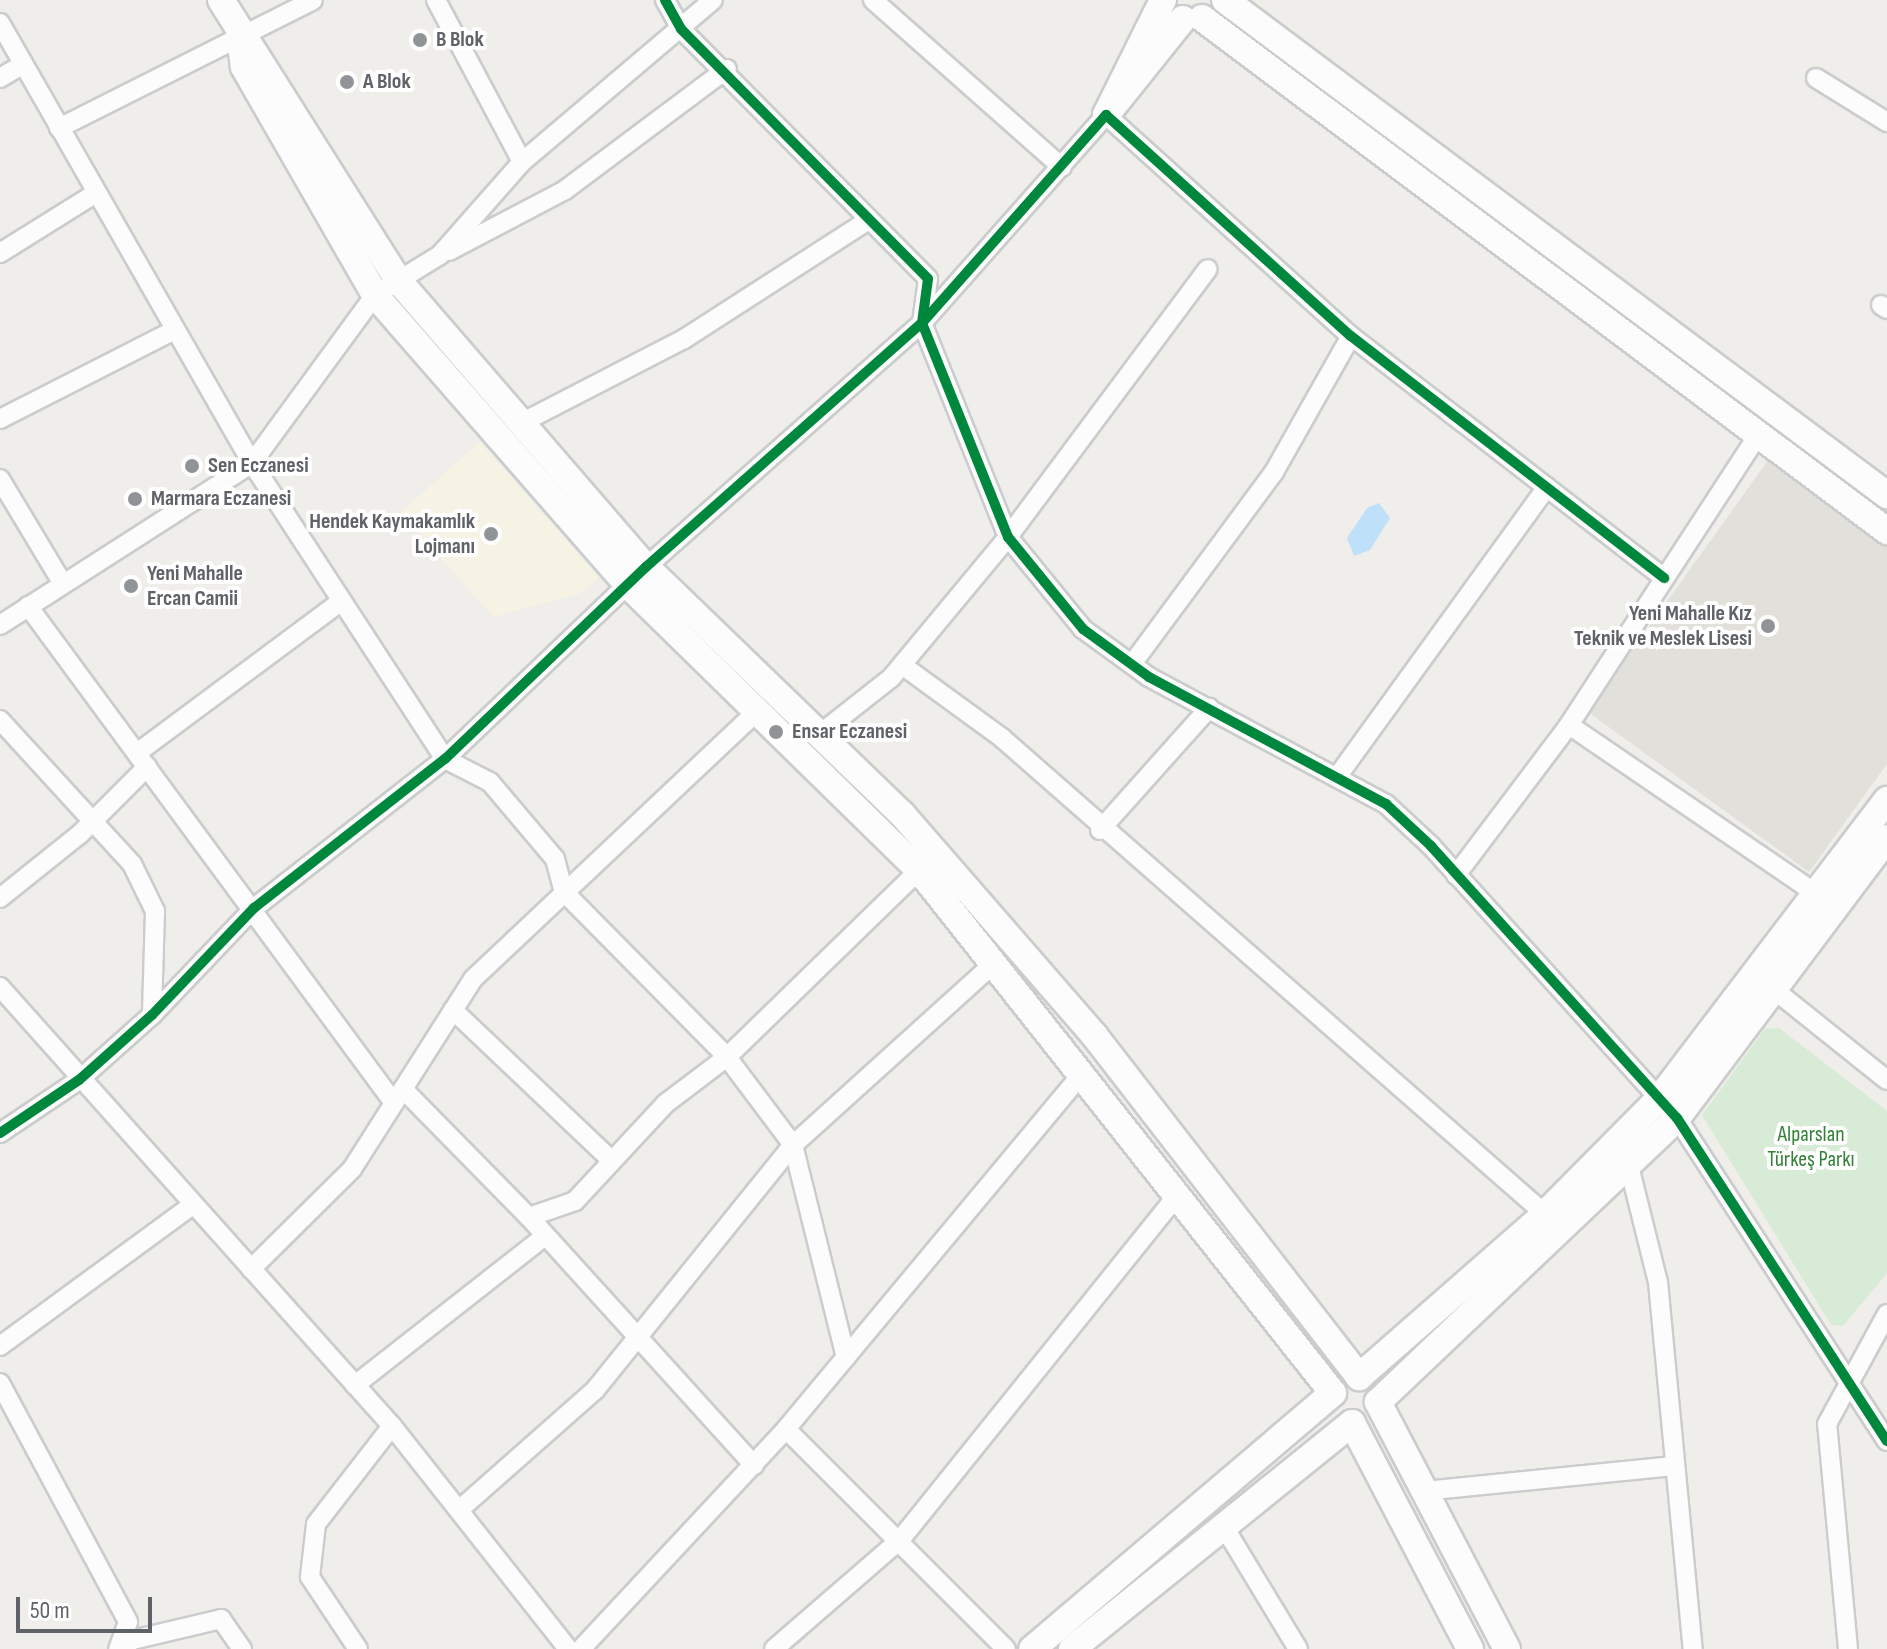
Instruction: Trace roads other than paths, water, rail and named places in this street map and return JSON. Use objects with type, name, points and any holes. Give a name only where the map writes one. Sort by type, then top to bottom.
[{"type":"main road","points":[[221,0],[239,31],[263,56],[398,280],[521,423],[638,577],[821,733],[902,814],[1094,1035],[1359,1377],[1371,1383],[1378,1402],[1507,1649]]},
{"type":"main road","points":[[1106,115],[1163,0],[1207,9],[1887,495]]},
{"type":"main road","points":[[1106,115],[1207,9]]},
{"type":"main road","points":[[1207,9],[1887,531]]},
{"type":"main road","points":[[239,31],[244,67],[375,295],[638,577],[755,713],[919,870],[991,966],[1083,1073],[1175,1198],[1333,1393],[1334,1409],[1352,1423],[1470,1649]]},
{"type":"main road","points":[[1032,1649],[1333,1393],[1359,1377],[1545,1214],[1659,1099],[1812,891],[1887,800]]},
{"type":"main road","points":[[1072,1649],[1226,1530],[1352,1423],[1372,1416],[1378,1402],[1630,1170],[1677,1118],[1887,838]]},
{"type":"street","points":[[59,128],[239,31],[313,0]]},
{"type":"street","points":[[436,0],[522,162]]},
{"type":"street","points":[[665,0],[681,29],[727,69],[867,221],[928,279],[922,323],[1008,537],[1083,629],[1132,664],[1386,804],[1456,875],[1677,1118],[1848,1376],[1887,1441]]},
{"type":"street","points":[[440,255],[522,162],[713,0]]},
{"type":"street","points":[[873,0],[1062,167]]},
{"type":"street","points":[[0,23],[252,463],[445,759],[490,782],[555,859],[564,892],[727,1057],[793,1145],[846,1357]]},
{"type":"street","points":[[0,78],[23,64]]},
{"type":"street","points":[[0,625],[252,463],[375,295],[440,255],[565,190],[727,69]]},
{"type":"street","points":[[1816,78],[1887,122]]},
{"type":"street","points":[[0,1133],[79,1080],[152,1015],[254,908],[445,759],[638,577],[922,323],[1106,115],[1351,336],[1664,578]]},
{"type":"street","points":[[0,253],[96,193]]},
{"type":"street","points":[[521,423],[684,339],[867,221]]},
{"type":"street","points":[[821,733],[902,665],[1008,537],[1208,269]]},
{"type":"street","points":[[0,419],[175,330]]},
{"type":"street","points":[[1132,664],[1274,472],[1351,336]]},
{"type":"street","points":[[1456,875],[1569,725],[1759,434]]},
{"type":"street","points":[[0,479],[63,584]]},
{"type":"street","points":[[1337,777],[1547,487]]},
{"type":"street","points":[[0,898],[90,825],[142,760],[342,601]]},
{"type":"street","points":[[28,606],[398,1096],[529,1217],[754,1465]]},
{"type":"street","points":[[902,665],[1002,738],[1100,830],[1545,1214]]},
{"type":"street","points":[[1100,830],[1209,708]]},
{"type":"street","points":[[251,1269],[352,1169],[473,979],[755,713]]},
{"type":"street","points":[[0,720],[90,825],[132,864],[155,911],[152,1015]]},
{"type":"street","points":[[1569,725],[1812,891]]},
{"type":"street","points":[[529,1217],[575,1201],[665,1104],[727,1057],[919,870]]},
{"type":"street","points":[[459,1510],[595,1390],[641,1338],[793,1145],[991,966]]},
{"type":"street","points":[[0,987],[79,1080],[392,1426],[568,1649]]},
{"type":"street","points":[[1772,988],[1887,1080]]},
{"type":"street","points":[[453,1010],[612,1161]]},
{"type":"street","points":[[581,1649],[786,1429],[1083,1073]]},
{"type":"street","points":[[1630,1170],[1658,1282],[1693,1649]]},
{"type":"street","points":[[774,1649],[900,1540],[1175,1198]]},
{"type":"street","points":[[0,1346],[193,1205]]},
{"type":"street","points":[[355,1385],[545,1236]]},
{"type":"street","points":[[1848,1649],[1827,1424],[1848,1376],[1887,1314]]},
{"type":"street","points":[[0,1383],[122,1611],[123,1647],[221,1619],[242,1649]]},
{"type":"street","points":[[358,1649],[310,1577],[316,1524],[392,1426]]},
{"type":"street","points":[[786,1429],[1006,1649]]},
{"type":"street","points":[[1424,1491],[1675,1466]]},
{"type":"street","points":[[1226,1530],[1298,1649]]},
{"type":"water","points":[[1379,503],[1390,518],[1370,550],[1354,556],[1347,538],[1367,508]]},
{"type":"place","name":"B Blok","points":[[420,40]]},
{"type":"place","name":"A Blok","points":[[347,82]]},
{"type":"place","name":"Sen Eczanesi","points":[[192,466]]},
{"type":"place","name":"Marmara Eczanesi","points":[[135,499]]},
{"type":"place","name":"Hendek Kaymakamlık Lojmanı","points":[[491,534]]},
{"type":"place","name":"Yeni Mahalle Ercan Camii","points":[[131,586]]},
{"type":"place","name":"Yeni Mahalle Kız Teknik ve Meslek Lisesi","points":[[1768,626]]},
{"type":"place","name":"Ensar Eczanesi","points":[[776,732]]},
{"type":"park label","name":"Alparslan Türkeş Parkı","points":[[1811,1146]]}]
